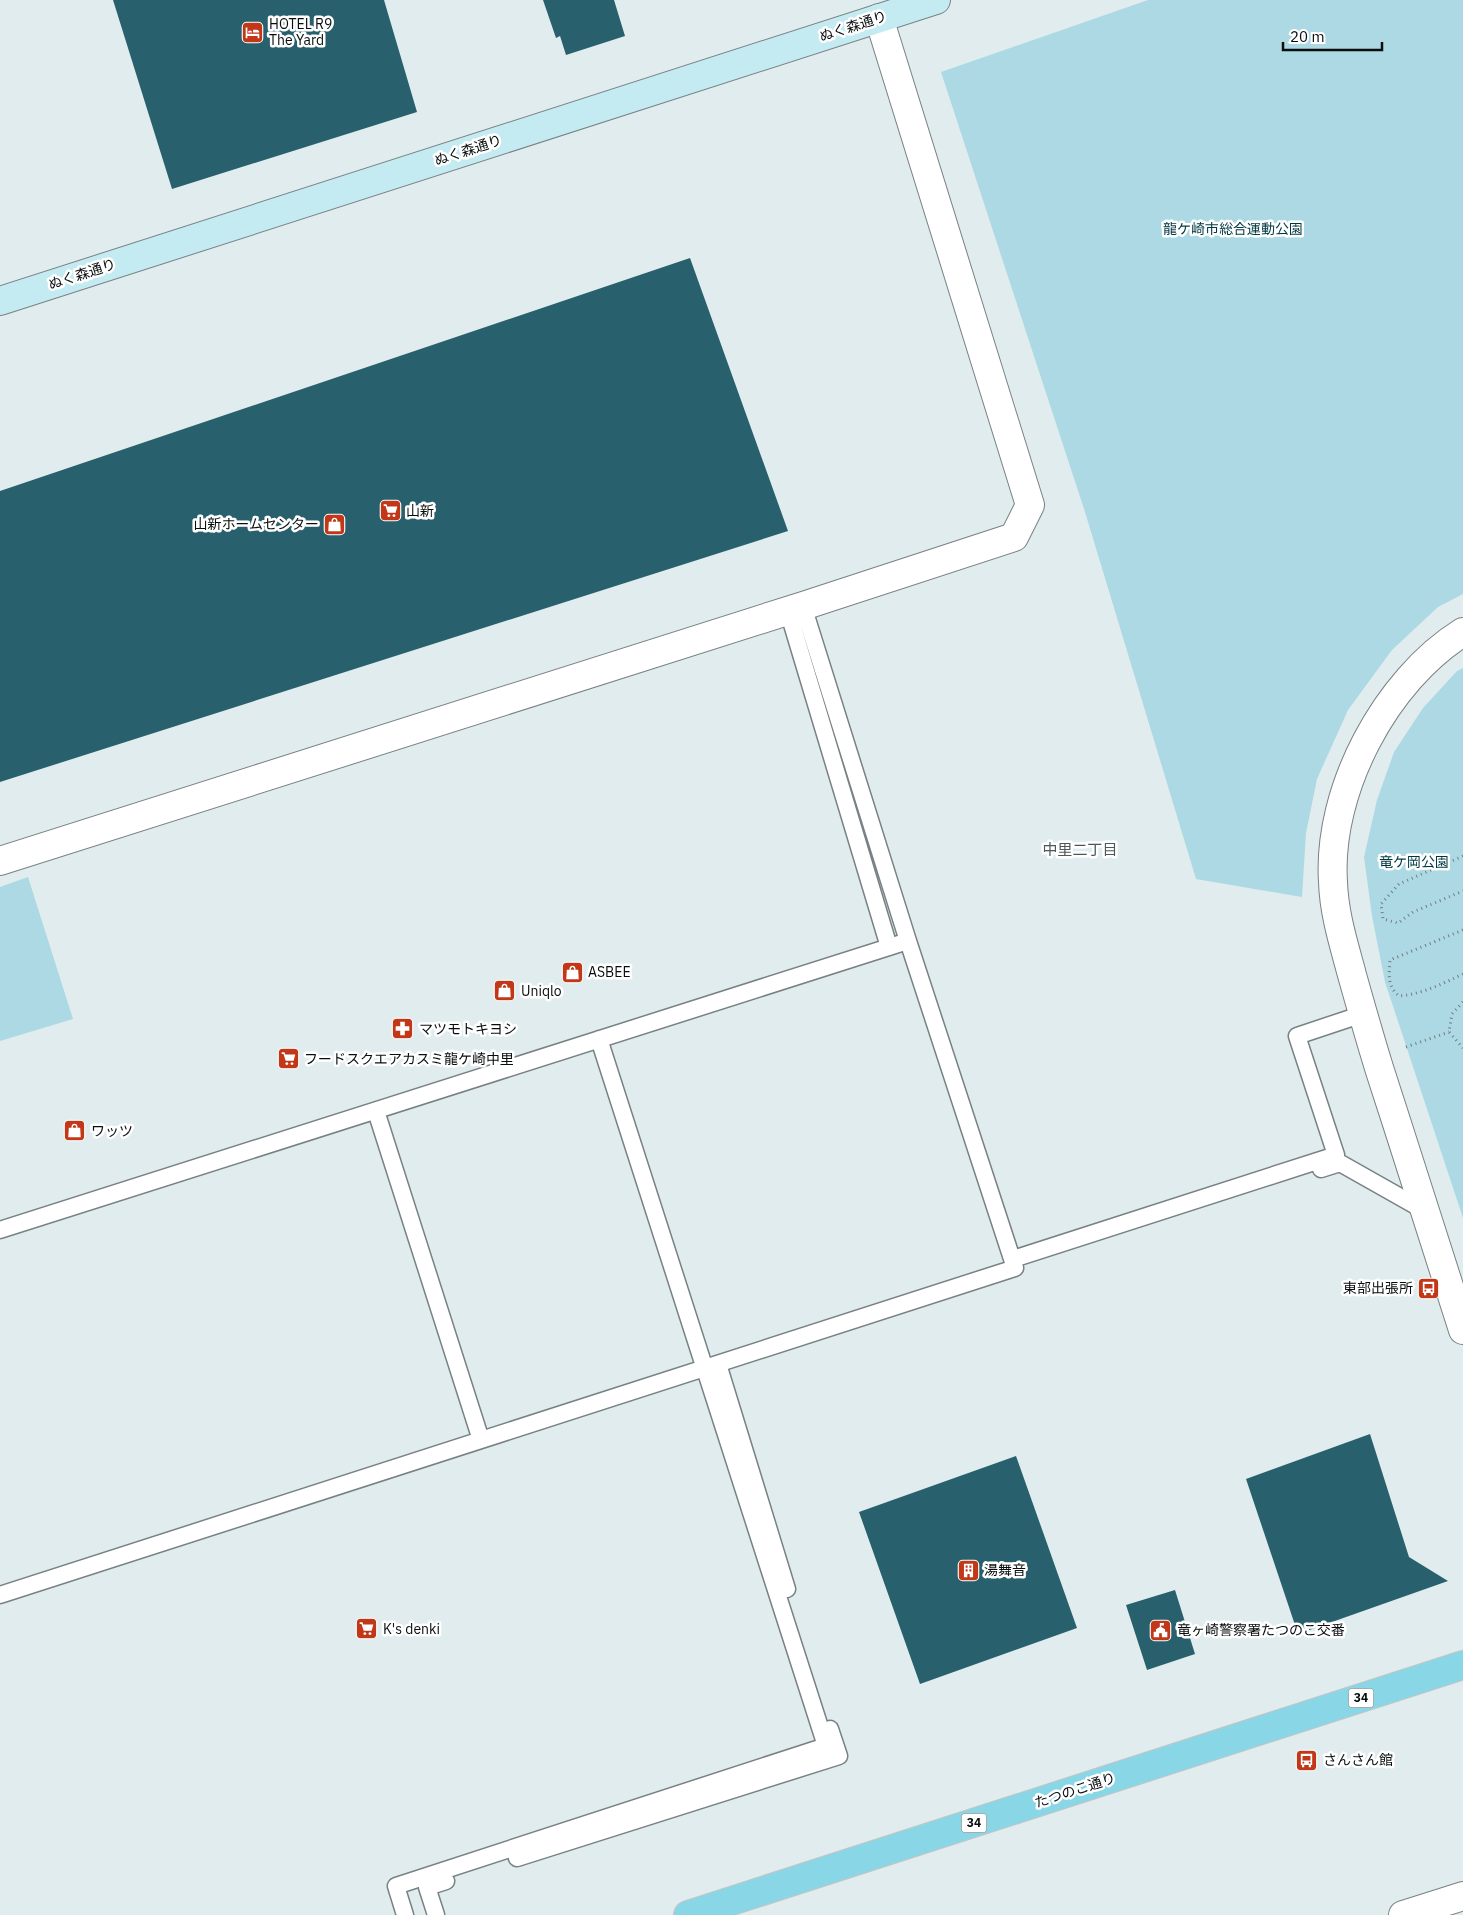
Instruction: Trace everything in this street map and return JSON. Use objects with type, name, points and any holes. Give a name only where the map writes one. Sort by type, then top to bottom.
[{"type":"main road","name":"ぬく森通り","points":[[0,301],[936,0]]},
{"type":"main road","name":"たつのこ通り","points":[[688,1915],[1463,1665]]},
{"type":"street","points":[[0,860],[1014,537],[1030,506],[879,18]]},
{"type":"street","points":[[1463,632],[1452,638],[1406,680],[1370,731],[1343,796],[1335,836],[1332,882],[1341,933],[1363,1014],[1463,1330]]},
{"type":"street","points":[[1403,1915],[1463,1896]]},
{"type":"lane","points":[[796,608],[1014,1263]]},
{"type":"lane","points":[[796,608],[889,947]]},
{"type":"lane","points":[[0,1230],[908,941]]},
{"type":"lane","points":[[0,1595],[712,1366],[1336,1155],[1297,1036],[1363,1014]]},
{"type":"lane","points":[[436,1915],[427,1887],[838,1756],[712,1366],[599,1039]]},
{"type":"lane","points":[[376,1111],[482,1440]]},
{"type":"lane","points":[[1014,1263],[1340,1163],[1425,1211]]},
{"type":"lane","points":[[405,1915],[396,1886],[826,1746],[712,1366]]},
{"type":"path","points":[[1463,856],[1399,884],[1380,904],[1383,919],[1398,923],[1413,912],[1463,891]]},
{"type":"path","points":[[1463,930],[1390,960],[1388,979],[1392,991],[1399,996],[1413,995],[1425,991],[1463,974]]},
{"type":"path","points":[[1463,1002],[1452,1014],[1450,1032],[1456,1042],[1463,1048]]},
{"type":"path","points":[[1398,1050],[1450,1032]]},
{"type":"green space","name":"龍ケ崎市総合運動公園","points":[[1148,0],[1463,0],[1463,594],[1438,607],[1392,650],[1348,710],[1317,779],[1306,833],[1302,897],[1196,879],[1085,512],[941,72]]},
{"type":"green space","name":"竜ケ岡公園","points":[[1463,668],[1463,1218],[1385,982],[1372,916],[1364,857],[1377,800],[1394,752],[1423,708],[1457,671]]},
{"type":"green space","points":[[28,877],[73,1019],[0,1041],[0,887]]},
{"type":"building","points":[[113,0],[384,0],[417,112],[172,189]]},
{"type":"building","points":[[543,0],[614,0],[625,36],[566,55],[560,36],[556,38]]},
{"type":"building","name":"山新","points":[[690,258],[788,531],[0,782],[0,491]]},
{"type":"building","points":[[1370,1434],[1409,1557],[1448,1581],[1298,1634],[1246,1479]]},
{"type":"building","name":"湯舞音","points":[[1016,1456],[1077,1628],[920,1684],[859,1512]]},
{"type":"building","name":"竜ヶ崎警察署たつのこ交番","points":[[1175,1590],[1195,1654],[1147,1670],[1126,1605]]},
{"type":"place","name":"HOTEL R9 The Yard","points":[[253,32]]},
{"type":"place","name":"山新","points":[[390,511]]},
{"type":"place","name":"山新ホームセンター","points":[[335,524]]},
{"type":"place","name":"ASBEE","points":[[572,972]]},
{"type":"place","name":"Uniqlo","points":[[505,991]]},
{"type":"place","name":"マツモトキヨシ","points":[[403,1029]]},
{"type":"place","name":"フードスクエアカスミ龍ケ崎中里","points":[[288,1059]]},
{"type":"place","name":"ワッツ","points":[[75,1131]]},
{"type":"place","name":"東部出張所","points":[[1429,1288]]},
{"type":"place","name":"湯舞音","points":[[968,1570]]},
{"type":"place","name":"K's denki","points":[[367,1629]]},
{"type":"place","name":"竜ヶ崎警察署たつのこ交番","points":[[1161,1630]]},
{"type":"place","name":"さんさん館","points":[[1307,1760]]},
{"type":"district","name":"中里二丁目","points":[[1080,850]]}]
